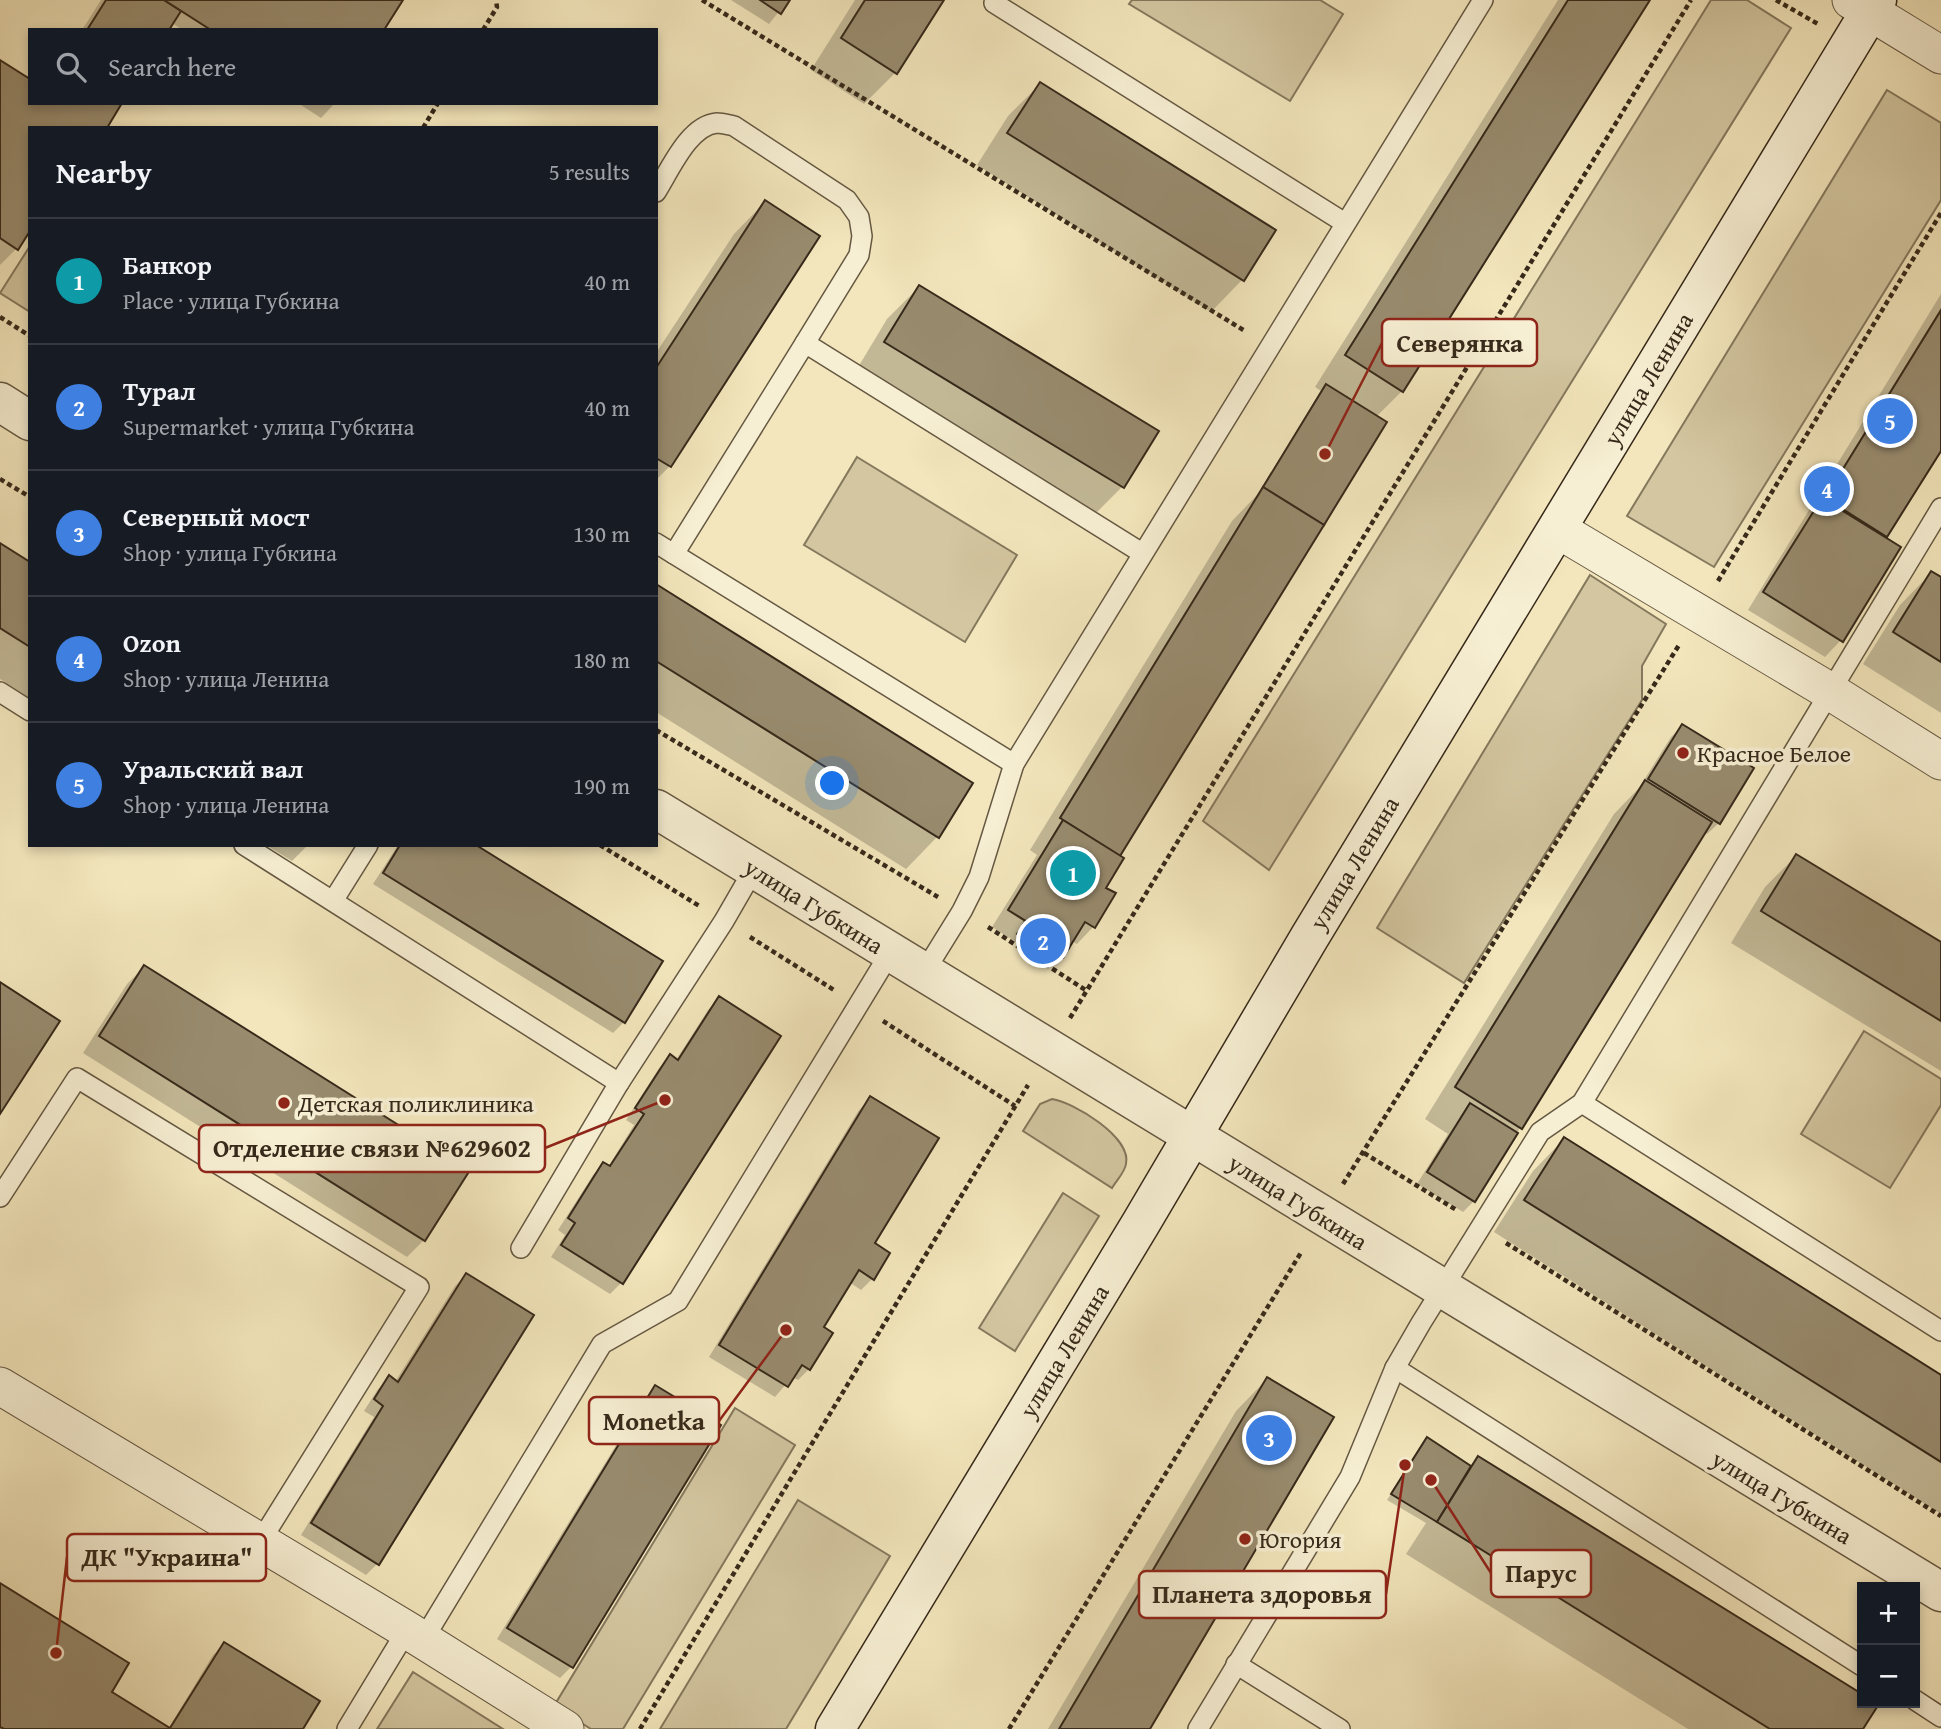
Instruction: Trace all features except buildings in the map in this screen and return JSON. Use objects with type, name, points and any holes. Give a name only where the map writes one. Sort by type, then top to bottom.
[{"type":"main road","name":"улица Ленина","points":[[844,1726],[1316,926],[1558,529],[1862,14]]},
{"type":"main road","points":[[0,402],[28,420]]},
{"type":"main road","name":"улица Губкина","points":[[658,809],[1441,1291],[1941,1592]]},
{"type":"street","points":[[1862,14],[1941,55]]},
{"type":"street","points":[[1558,529],[1941,761]]},
{"type":"street","points":[[0,1386],[415,1635],[565,1729]]},
{"type":"lane","points":[[995,0],[994,3],[1345,223]]},
{"type":"lane","points":[[923,974],[979,877],[1014,764],[1271,346],[1475,3]]},
{"type":"lane","points":[[658,189],[690,138],[703,126],[718,123],[734,126],[847,200],[859,217],[862,236],[859,255],[674,554]]},
{"type":"lane","points":[[805,343],[1142,553]]},
{"type":"lane","points":[[1198,1729],[1350,1477],[1395,1368],[1441,1291],[1540,1132],[1582,1103],[1941,508]]},
{"type":"lane","points":[[658,544],[1014,764]]},
{"type":"lane","points":[[0,692],[28,710]]},
{"type":"lane","points":[[247,847],[619,1083]]},
{"type":"lane","points":[[333,901],[367,847]]},
{"type":"lane","points":[[521,1248],[619,1083],[724,921],[754,869]]},
{"type":"lane","points":[[348,1729],[415,1635],[602,1344],[678,1301],[890,953]]},
{"type":"lane","points":[[0,1197],[77,1078],[419,1287],[260,1542]]},
{"type":"lane","points":[[1582,1103],[1941,1331]]},
{"type":"lane","points":[[1395,1368],[1857,1664]]},
{"type":"lane","points":[[1236,1664],[1340,1729]]},
{"type":"lane","points":[[1920,1703],[1941,1717]]},
{"type":"path","points":[[484,28],[497,7],[496,0]]},
{"type":"path","points":[[702,0],[1271,346]]},
{"type":"path","points":[[640,1729],[1015,1106],[1691,0]]},
{"type":"path","points":[[1776,0],[1862,14]]},
{"type":"path","points":[[423,126],[437,105]]},
{"type":"path","points":[[1009,1729],[1323,1216],[1698,614],[1941,214]]},
{"type":"path","points":[[0,317],[28,335]]},
{"type":"path","points":[[0,479],[28,496]]},
{"type":"path","points":[[658,731],[961,911],[1087,991]]},
{"type":"path","points":[[603,847],[1015,1106]]},
{"type":"path","points":[[1364,1153],[1941,1516]]},
{"type":"shaded area","points":[[1132,0],[1320,0],[1343,14],[1290,101],[1129,4]]},
{"type":"shaded area","points":[[1711,0],[1747,0],[1791,28],[1269,870],[1203,821]]},
{"type":"shaded area","points":[[1887,90],[1941,123],[1941,200],[1714,567],[1627,516]]},
{"type":"shaded area","points":[[28,249],[28,311],[0,293]]},
{"type":"shaded area","points":[[857,457],[1017,555],[965,642],[804,545]]},
{"type":"shaded area","points":[[1590,575],[1666,624],[1642,666],[1642,700],[1464,983],[1377,928]]},
{"type":"shaded area","points":[[1864,1031],[1941,1079],[1941,1105],[1890,1188],[1801,1134]]},
{"type":"shaded area","points":[[1052,1099],[1099,1122],[1120,1143],[1126,1164],[1112,1188],[1023,1131],[1040,1104]]},
{"type":"shaded area","points":[[1063,1193],[1099,1216],[1015,1351],[979,1328]]},
{"type":"shaded area","points":[[735,1408],[795,1445],[623,1729],[591,1729],[554,1706]]},
{"type":"shaded area","points":[[798,1500],[890,1556],[786,1729],[660,1729]]},
{"type":"shaded area","points":[[413,1672],[503,1729],[377,1729]]},
{"type":"place","name":"Уральский вал","points":[[1890,421]]},
{"type":"place","name":"Северянка","points":[[1325,454]]},
{"type":"place","name":"Ozon","points":[[1827,489]]},
{"type":"place","name":"Красное Белое","points":[[1683,753]]},
{"type":"place","name":"Банкор","points":[[1073,873]]},
{"type":"place","name":"Турал","points":[[1043,941]]},
{"type":"place","name":"Отделение связи №629602","points":[[665,1100]]},
{"type":"place","name":"Детская поликлиника","points":[[284,1103]]},
{"type":"place","name":"Monetka","points":[[786,1330]]},
{"type":"place","name":"Северный мост","points":[[1269,1438]]},
{"type":"place","name":"Планета здоровья","points":[[1405,1465]]},
{"type":"place","name":"Парус","points":[[1431,1480]]},
{"type":"place","name":"Югория","points":[[1245,1539]]},
{"type":"place","name":"ДК \"Украина\"","points":[[56,1653]]}]
